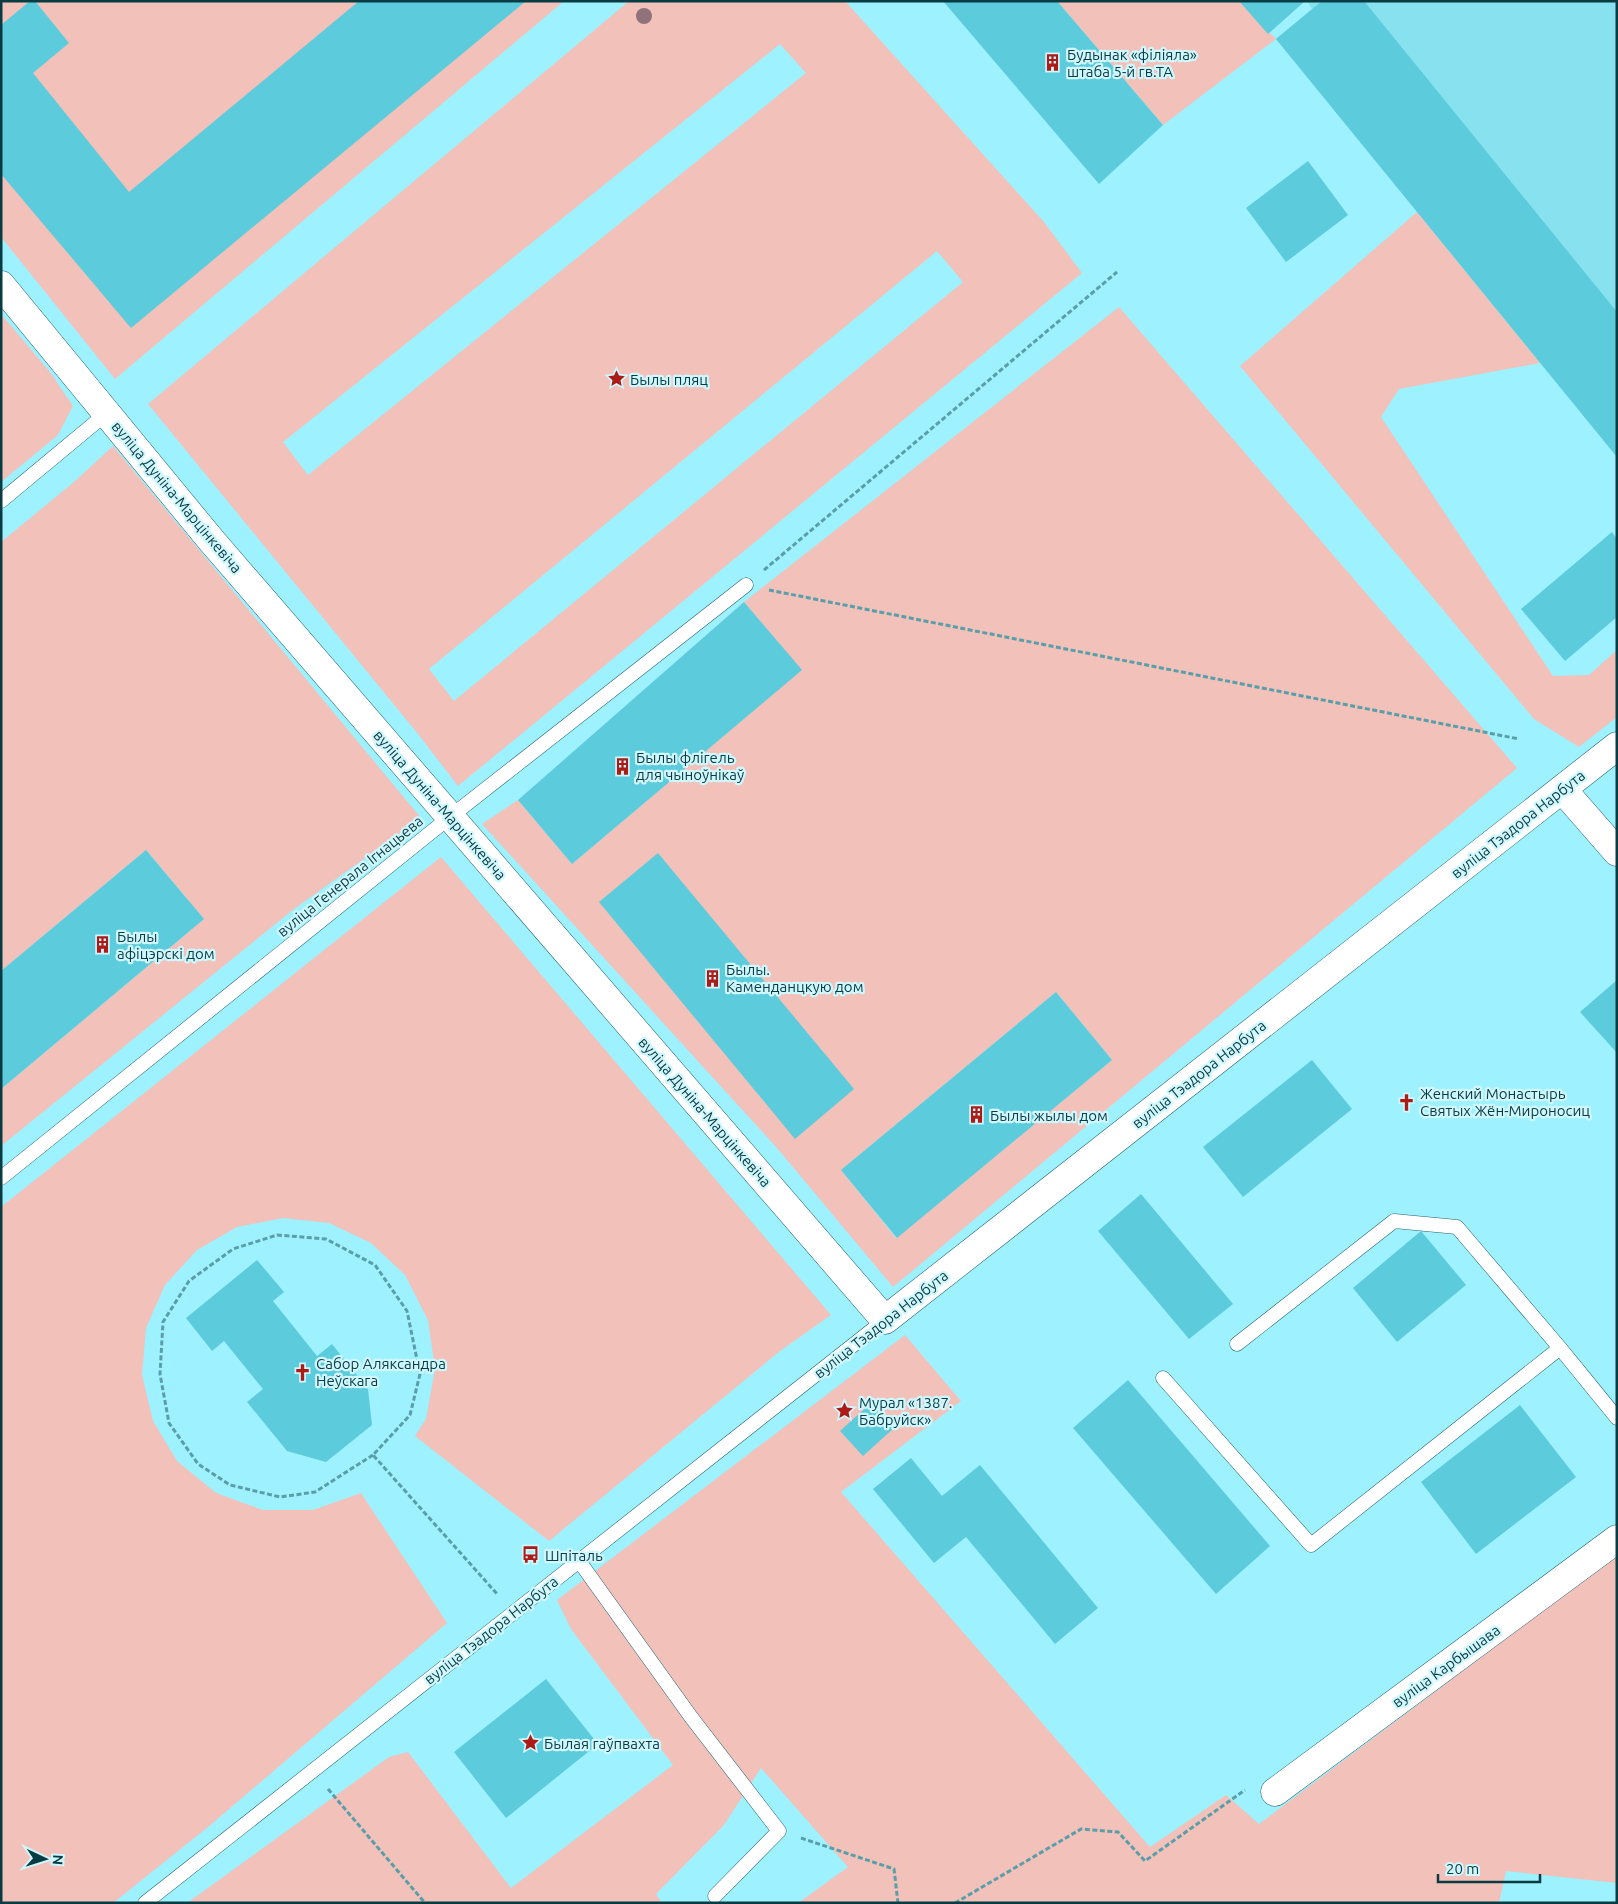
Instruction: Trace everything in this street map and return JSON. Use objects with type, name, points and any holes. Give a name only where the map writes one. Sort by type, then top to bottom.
[{"type":"street","name":"вуліца Дуніна-Марцінкевіча","points":[[1,285],[211,540],[885,1320]]},
{"type":"street","name":"вуліца Тэадора Нарбута","points":[[885,1320],[1617,746]]},
{"type":"street","points":[[1562,789],[1617,852]]},
{"type":"street","name":"вуліца Карбышава","points":[[1276,1792],[1617,1540]]},
{"type":"lane","points":[[1,501],[107,413]]},
{"type":"lane","name":"вуліца Генерала Ігнацьева","points":[[1,1178],[450,817],[746,585]]},
{"type":"lane","points":[[1237,1344],[1394,1222],[1457,1227],[1617,1418]]},
{"type":"lane","name":"вуліца Тэадора Нарбута","points":[[145,1903],[885,1320]]},
{"type":"lane","points":[[1163,1378],[1311,1545],[1560,1348]]},
{"type":"lane","points":[[579,1561],[691,1717],[779,1831],[715,1896]]},
{"type":"path","points":[[746,585],[1117,272]]},
{"type":"path","points":[[746,585],[1519,739]]},
{"type":"path","points":[[277,1235],[326,1239],[375,1265],[407,1311],[420,1374],[410,1415],[374,1455],[315,1492],[280,1497],[230,1485],[198,1464],[169,1423],[160,1374],[163,1322],[189,1281],[233,1249],[277,1235]]},
{"type":"path","points":[[374,1455],[513,1613]]},
{"type":"path","points":[[313,1770],[425,1903]]},
{"type":"path","points":[[955,1903],[1081,1829],[1118,1832],[1146,1861],[1247,1788],[1259,1804],[1276,1792]]},
{"type":"path","points":[[779,1831],[894,1869],[898,1903]]},
{"type":"shaded area","points":[[1,1],[564,1],[115,379],[1,237]]},
{"type":"shaded area","points":[[629,1],[845,1],[1044,222],[1082,273],[458,786],[418,734],[148,404]],"holes":[[[780,44],[806,73],[308,475],[283,442]],[[937,251],[963,282],[454,701],[429,669]]]},
{"type":"shaded area","points":[[1057,1],[1239,1],[1276,39],[1163,125]]},
{"type":"shaded area","points":[[1307,1],[1617,1],[1617,457],[1276,39],[1312,9]]},
{"type":"shaded area","points":[[1417,212],[1540,363],[1399,389],[1381,417],[1553,676],[1589,675],[1617,650],[1617,717],[1579,747],[1534,719],[1240,366]]},
{"type":"shaded area","points":[[1119,307],[1517,768],[893,1287],[777,1148],[482,824],[518,800],[572,864],[801,670],[744,602]],"holes":[[[1056,992],[1112,1060],[896,1238],[841,1170]]]},
{"type":"shaded area","points":[[1,314],[50,372],[73,406],[58,435],[1,482]]},
{"type":"shaded area","points":[[113,446],[421,818],[294,909],[1,1146],[1,1089],[204,919],[146,850],[1,971],[1,542],[74,482]]},
{"type":"shaded area","points":[[441,857],[831,1315],[780,1351],[549,1541],[415,1436],[426,1419],[435,1369],[428,1320],[405,1275],[371,1243],[329,1223],[283,1218],[237,1227],[197,1250],[165,1285],[146,1328],[142,1375],[153,1421],[177,1461],[216,1493],[263,1510],[313,1510],[361,1493],[447,1623],[208,1827],[113,1903],[1,1903],[1,1207]]},
{"type":"shaded area","points":[[905,1335],[961,1401],[841,1492],[1150,1847],[1226,1795],[1259,1824],[1617,1555],[1617,1883],[1506,1871],[1499,1903],[798,1903],[848,1867],[761,1768],[724,1825],[656,1894],[662,1903],[187,1903],[389,1757],[408,1752],[511,1888],[673,1765],[571,1629],[557,1600]]},
{"type":"building","points":[[30,1],[35,1],[69,43],[33,73],[129,192],[359,1],[526,1],[131,328],[1,174],[1,25]]},
{"type":"building","name":"Будынак «філіяла» штаба 5-й гв.ТА","points":[[943,1],[1057,1],[1163,125],[1099,184]]},
{"type":"building","points":[[1239,1],[1305,1],[1268,34]]},
{"type":"building","points":[[1322,1],[1364,1],[1617,312],[1617,457],[1276,39]]},
{"type":"building","points":[[1308,161],[1348,215],[1286,262],[1246,208]]},
{"type":"building","points":[[1612,532],[1617,539],[1617,617],[1565,661],[1521,609]]},
{"type":"building","name":"Былы флігель для чыноўнікаў","points":[[744,602],[802,670],[572,864],[518,800]]},
{"type":"building","name":"Былы афіцэрскі дом","points":[[146,850],[204,919],[1,1089],[1,971]]},
{"type":"building","name":"Былы. Каменданцкую дом","points":[[658,853],[854,1089],[795,1139],[599,902]]},
{"type":"building","points":[[1617,980],[1617,1053],[1580,1012]]},
{"type":"building","name":"Былы жылы дом","points":[[1056,992],[1112,1060],[897,1238],[841,1170]]},
{"type":"building","points":[[1312,1060],[1352,1109],[1243,1197],[1203,1147]]},
{"type":"building","points":[[1141,1194],[1233,1304],[1189,1339],[1098,1231]]},
{"type":"building","points":[[1421,1231],[1466,1285],[1397,1342],[1353,1288]]},
{"type":"building","name":"Сабор Аляксандра Неўскага","points":[[257,1260],[284,1292],[273,1301],[317,1356],[332,1344],[368,1389],[372,1425],[326,1462],[287,1451],[247,1402],[263,1389],[224,1341],[212,1351],[186,1318]]},
{"type":"building","points":[[1128,1380],[1270,1546],[1216,1594],[1073,1428]]},
{"type":"building","points":[[871,1403],[894,1428],[863,1456],[840,1431]]},
{"type":"building","points":[[1520,1405],[1576,1477],[1476,1554],[1421,1482]]},
{"type":"building","points":[[911,1458],[942,1496],[980,1465],[1098,1608],[1055,1644],[966,1537],[934,1563],[873,1489]]},
{"type":"building","points":[[546,1679],[598,1744],[506,1818],[454,1752]]},
{"type":"place","name":"Будынак «філіяла» штаба 5-й гв.ТА","points":[[1053,63]]},
{"type":"place","name":"Былы пляц","points":[[616,379]]},
{"type":"place","name":"Былы флігель для чыноўнікаў","points":[[622,766]]},
{"type":"place","name":"Былы афіцэрскі дом","points":[[103,945]]},
{"type":"place","name":"Былы. Каменданцкую дом","points":[[712,978]]},
{"type":"place","name":"Женский Монастырь Святых Жён-Мироносиц","points":[[1406,1102]]},
{"type":"place","name":"Былы жылы дом","points":[[976,1115]]},
{"type":"place","name":"Сабор Аляксандра Неўскага","points":[[302,1372]]},
{"type":"place","name":"Мурал «1387. Бабруйск»","points":[[845,1411]]},
{"type":"place","name":"Шпіталь","points":[[531,1555]]},
{"type":"place","name":"Былая гаўпвахта","points":[[530,1743]]}]
